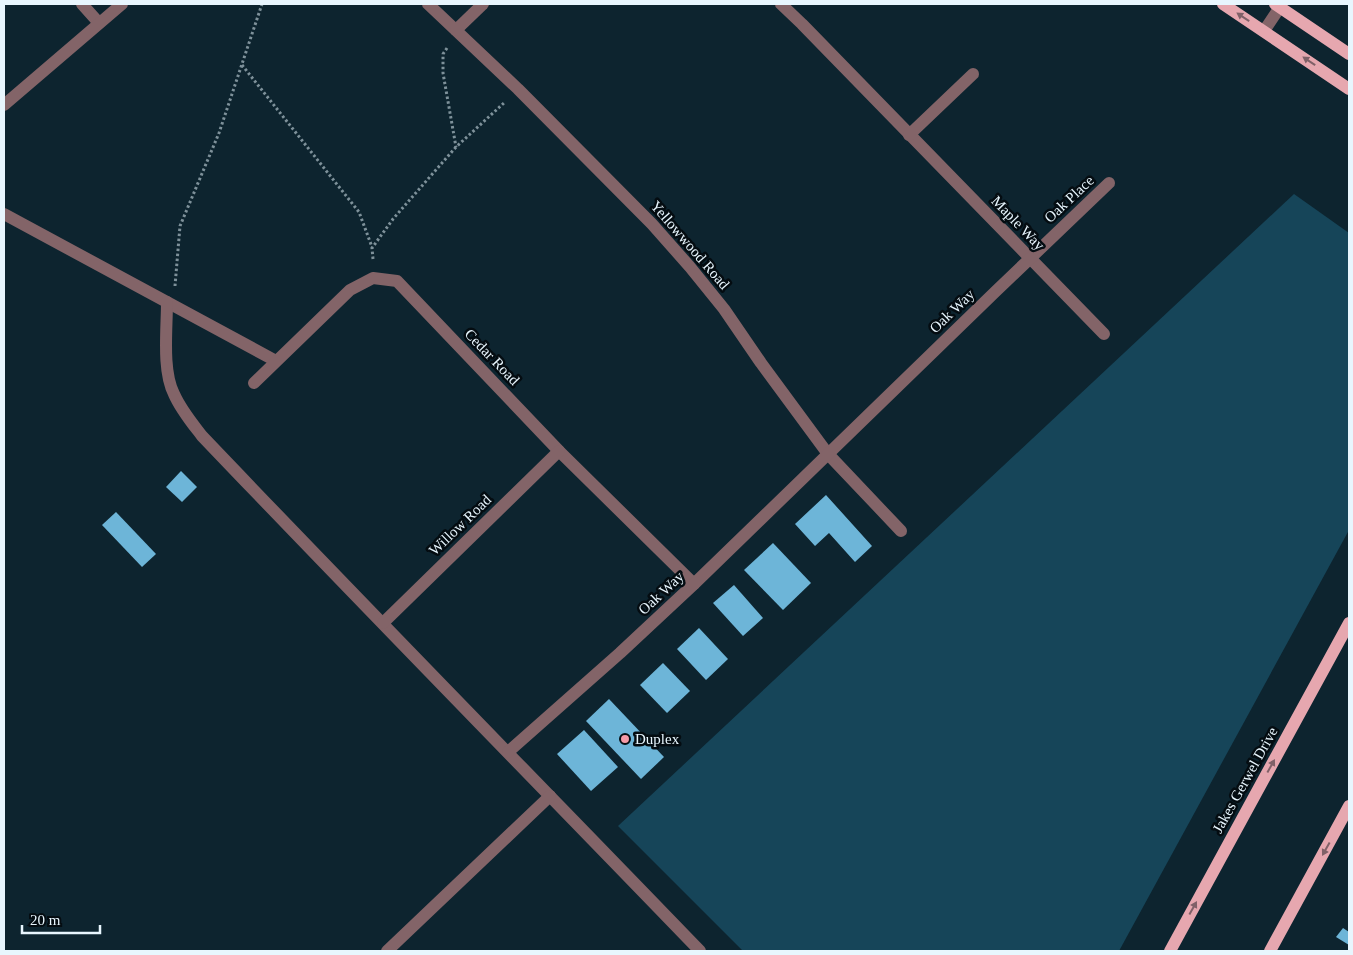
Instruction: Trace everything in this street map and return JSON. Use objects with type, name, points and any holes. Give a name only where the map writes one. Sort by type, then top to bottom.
[{"type":"main road","points":[[1223,4],[1349,89]]},
{"type":"main road","points":[[1277,6],[1349,54]]},
{"type":"main road","name":"Jakes Gerwel Drive","points":[[1170,951],[1349,623]]},
{"type":"main road","points":[[1270,951],[1349,806]]},
{"type":"street","points":[[82,4],[99,23]]},
{"type":"street","points":[[4,105],[122,4]]},
{"type":"street","name":"Yellowwood Road","points":[[428,4],[518,89],[652,224],[724,309],[828,454],[901,531]]},
{"type":"street","points":[[456,30],[483,4]]},
{"type":"street","name":"Maple Way","points":[[781,4],[1104,334]]},
{"type":"street","points":[[1264,31],[1277,6]]},
{"type":"street","points":[[909,135],[972,74]]},
{"type":"street","name":"Oak Place","points":[[1030,258],[1110,183]]},
{"type":"street","points":[[4,214],[276,361]]},
{"type":"street","name":"Oak Way","points":[[508,752],[620,653],[694,584],[1030,258]]},
{"type":"street","points":[[254,383],[350,290],[373,278]]},
{"type":"street","name":"Cedar Road","points":[[373,278],[397,281],[559,451],[694,584]]},
{"type":"street","points":[[168,302],[167,369],[173,393],[184,413],[202,436],[700,951]]},
{"type":"street","name":"Willow Road","points":[[383,623],[559,451]]},
{"type":"street","points":[[387,951],[550,796]]},
{"type":"path","points":[[168,302],[174,292],[180,226],[219,133],[262,4]]},
{"type":"path","points":[[456,30],[443,54],[443,73],[456,148]]},
{"type":"path","points":[[242,65],[359,212],[372,248],[373,278]]},
{"type":"path","points":[[372,248],[393,219],[456,148],[518,89]]},
{"type":"shaded area","points":[[1294,194],[1349,233],[1349,530],[1119,951],[743,951],[618,826]]},
{"type":"building","points":[[181,471],[197,487],[182,502],[166,487]]},
{"type":"building","points":[[826,495],[872,546],[855,562],[829,533],[815,546],[795,524]]},
{"type":"building","points":[[116,512],[156,554],[142,567],[102,525]]},
{"type":"building","points":[[773,543],[811,583],[783,610],[744,570]]},
{"type":"building","points":[[734,585],[763,618],[743,636],[713,603]]},
{"type":"building","points":[[699,628],[728,659],[706,680],[677,649]]},
{"type":"building","name":"Duplex","points":[[663,663],[690,691],[667,713],[640,685]]},
{"type":"building","name":"Duplex","points":[[609,699],[664,757],[641,779],[586,721]]},
{"type":"building","name":"Duplex","points":[[584,730],[618,767],[591,791],[557,754]]},
{"type":"building","points":[[1343,928],[1349,932],[1349,945],[1336,937]]},
{"type":"place","name":"Duplex","points":[[625,739]]}]
